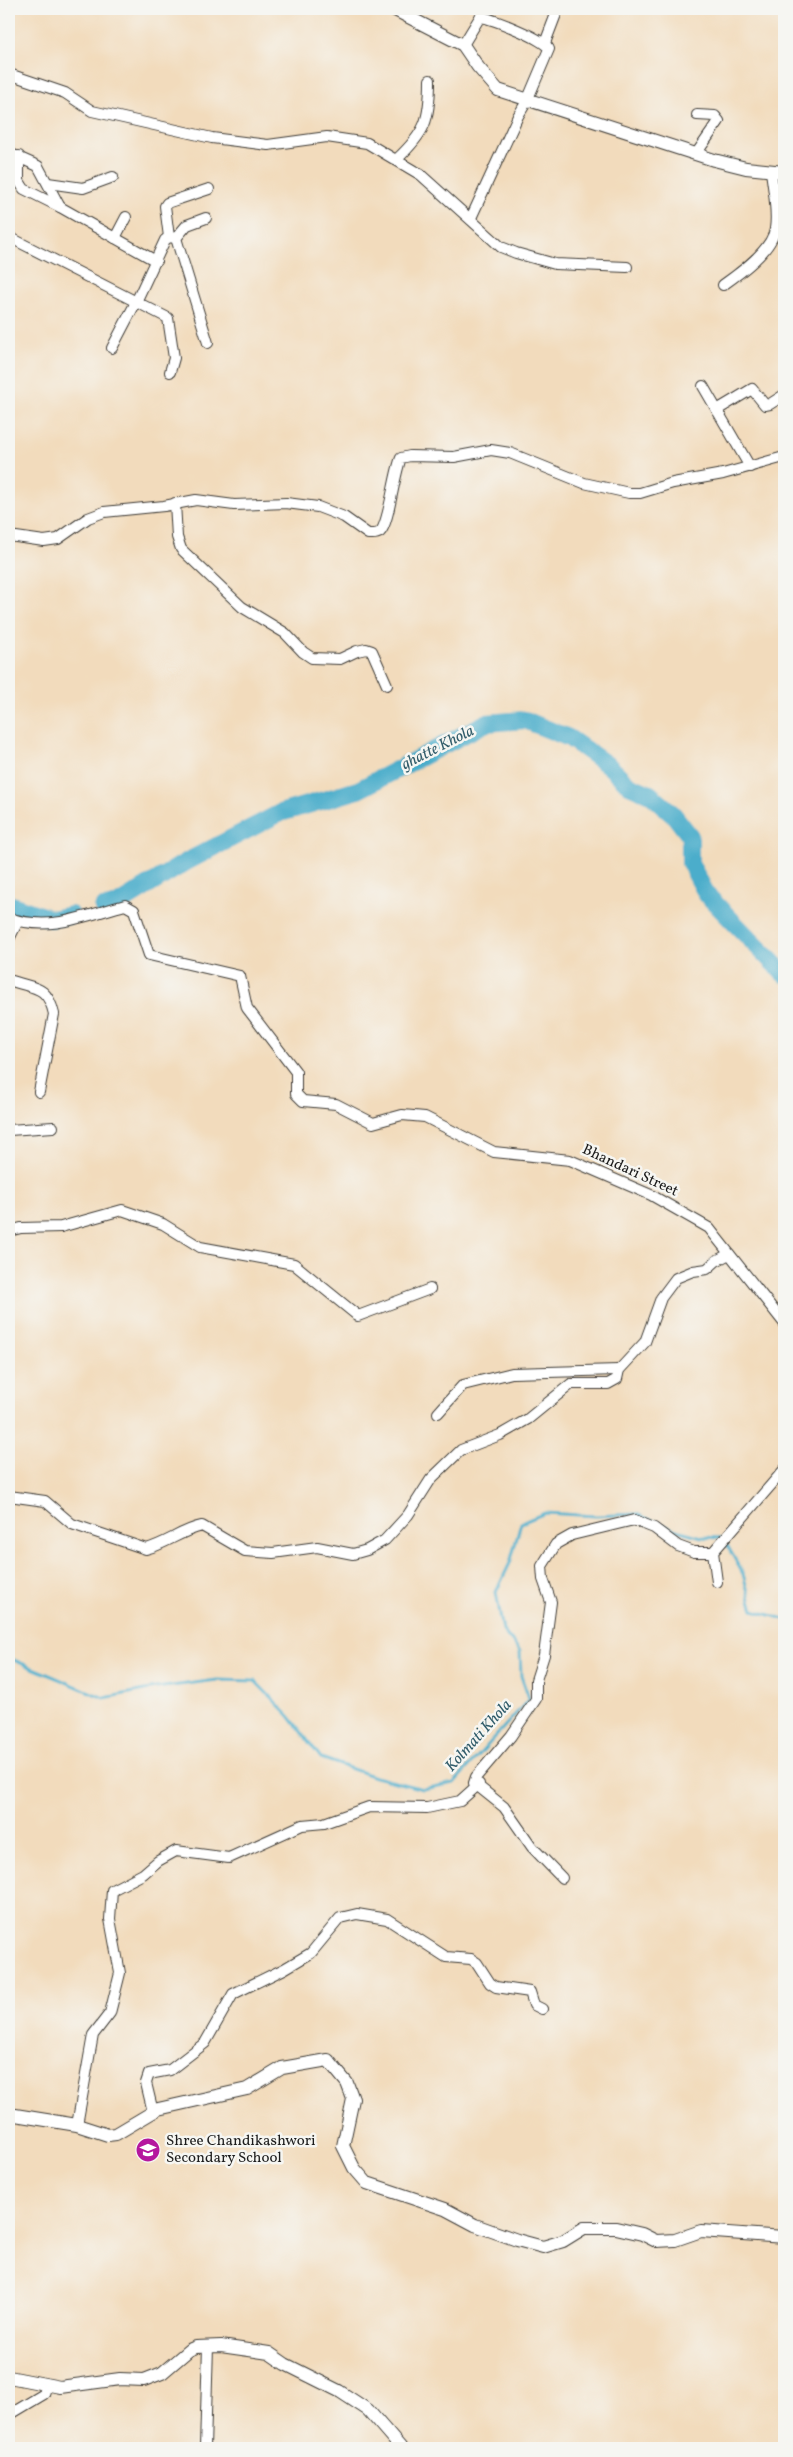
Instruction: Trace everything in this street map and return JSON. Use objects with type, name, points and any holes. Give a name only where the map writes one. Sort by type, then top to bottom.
[{"type":"street","points":[[393,9],[463,45],[478,67],[498,90],[527,101],[696,154],[746,168],[784,172]]},
{"type":"street","points":[[545,43],[558,9]]},
{"type":"street","points":[[463,45],[480,17],[504,24],[545,43],[549,49],[527,101],[518,116],[471,218]]},
{"type":"street","points":[[9,74],[65,93],[84,107],[108,116],[212,138],[268,145],[284,144],[313,137],[359,142],[375,147],[421,176],[471,218],[501,247],[516,254],[573,266],[597,264],[627,267]]},
{"type":"street","points":[[396,160],[416,142],[425,125],[430,106],[430,80]]},
{"type":"street","points":[[696,154],[718,121],[715,116],[697,115]]},
{"type":"street","points":[[14,155],[35,163],[60,207]]},
{"type":"street","points":[[14,155],[19,181],[24,189],[156,260]]},
{"type":"street","points":[[723,285],[747,268],[773,236],[776,213],[771,171]]},
{"type":"street","points":[[48,183],[83,188],[112,178]]},
{"type":"street","points":[[208,343],[172,237],[165,206],[209,189]]},
{"type":"street","points":[[116,238],[126,217]]},
{"type":"street","points":[[112,348],[136,302],[164,240],[172,237],[187,225],[206,218]]},
{"type":"street","points":[[9,237],[168,318],[174,358],[170,372]]},
{"type":"street","points":[[704,386],[750,467]]},
{"type":"street","points":[[717,410],[752,389],[765,405],[784,395]]},
{"type":"street","points":[[9,536],[44,541],[58,538],[88,518],[104,512],[164,506],[196,500],[234,505],[253,503],[300,504],[332,511],[368,534],[375,534],[381,531],[387,521],[396,471],[401,458],[405,456],[454,456],[491,450],[510,453],[584,483],[629,493],[640,493],[673,483],[750,467],[784,457]]},
{"type":"street","points":[[175,503],[177,537],[181,549],[242,606],[285,633],[303,652],[312,658],[340,659],[357,651],[366,649],[372,651],[386,685]]},
{"type":"street","name":"Bhandari Street","points":[[13,919],[48,925],[124,905],[134,910],[149,955],[240,976],[247,1008],[296,1072],[296,1094],[303,1101],[336,1104],[374,1123],[402,1115],[424,1117],[494,1152],[570,1160],[651,1195],[708,1228],[784,1323]]},
{"type":"street","points":[[9,939],[13,919]]},
{"type":"street","points":[[9,980],[42,990],[48,995],[52,1005],[54,1014],[39,1092]]},
{"type":"street","points":[[9,1130],[53,1127]]},
{"type":"street","points":[[9,1231],[21,1228],[61,1227],[122,1210],[163,1224],[200,1247],[294,1264],[358,1316],[430,1288]]},
{"type":"street","points":[[9,1496],[45,1501],[72,1524],[146,1549],[157,1546],[190,1529],[202,1526],[245,1551],[272,1554],[317,1547],[353,1554],[367,1550],[385,1540],[408,1515],[431,1479],[460,1450],[500,1435],[523,1422],[555,1399],[571,1384],[608,1384],[617,1379],[619,1370],[646,1342],[661,1298],[676,1278],[693,1271],[707,1269],[716,1261],[729,1254]]},
{"type":"street","points":[[438,1413],[464,1385],[512,1373],[619,1370]]},
{"type":"street","points":[[717,1582],[713,1552],[784,1470]]},
{"type":"street","points":[[562,1878],[532,1847],[504,1807],[479,1784],[474,1783],[476,1777],[511,1736],[536,1699],[536,1680],[544,1655],[551,1602],[543,1579],[542,1566],[556,1544],[572,1535],[634,1520],[654,1528],[678,1546],[694,1552],[713,1552]]},
{"type":"street","points":[[77,2125],[93,2035],[110,2013],[120,1973],[110,1919],[112,1890],[143,1874],[158,1861],[176,1851],[229,1858],[302,1825],[324,1823],[368,1807],[427,1808],[452,1803],[460,1801],[479,1784]]},
{"type":"street","points":[[153,2112],[146,2083],[150,2074],[170,2070],[205,2043],[233,1994],[284,1969],[311,1953],[340,1918],[357,1914],[386,1918],[446,1957],[471,1958],[496,1988],[530,1992],[534,2005],[542,2009]]},
{"type":"street","points":[[9,2114],[77,2125],[108,2135],[116,2134],[158,2108],[246,2089],[282,2068],[328,2060],[347,2083],[353,2099],[343,2146],[354,2168],[367,2183],[446,2209],[475,2225],[517,2240],[543,2246],[563,2241],[584,2228],[616,2228],[642,2234],[656,2241],[675,2240],[701,2231],[784,2237]]},
{"type":"street","points":[[205,2448],[208,2346]]},
{"type":"street","points":[[9,2377],[60,2388],[120,2379],[144,2380],[162,2373],[189,2350],[208,2346],[269,2352],[285,2364],[339,2392],[368,2410],[401,2448]]},
{"type":"street","points":[[9,2415],[44,2394],[47,2384]]},
{"type":"waterway","name":"ghatte Khola","points":[[103,908],[117,905],[186,862],[280,813],[358,790],[486,723],[525,720],[569,738],[609,766],[629,785],[650,794],[673,814],[690,836],[690,863],[707,895],[784,974]]},
{"type":"waterway","name":"ghatte Khola","points":[[9,904],[51,919],[71,915]]},
{"type":"waterway","name":"Kolmati Khola","points":[[9,1658],[104,1698],[156,1688],[217,1680],[255,1681],[289,1716],[321,1758],[375,1777],[423,1789],[454,1783],[529,1699],[521,1676],[520,1651],[503,1631],[496,1592],[510,1563],[521,1523],[545,1513],[596,1516],[636,1514],[673,1529],[702,1537],[721,1538]]},
{"type":"waterway","name":"Kolmati Khola","points":[[723,1546],[727,1545],[743,1574],[753,1610],[784,1619]]},
{"type":"place","name":"Shree Chandikashwori Secondary School","points":[[148,2150]]}]
